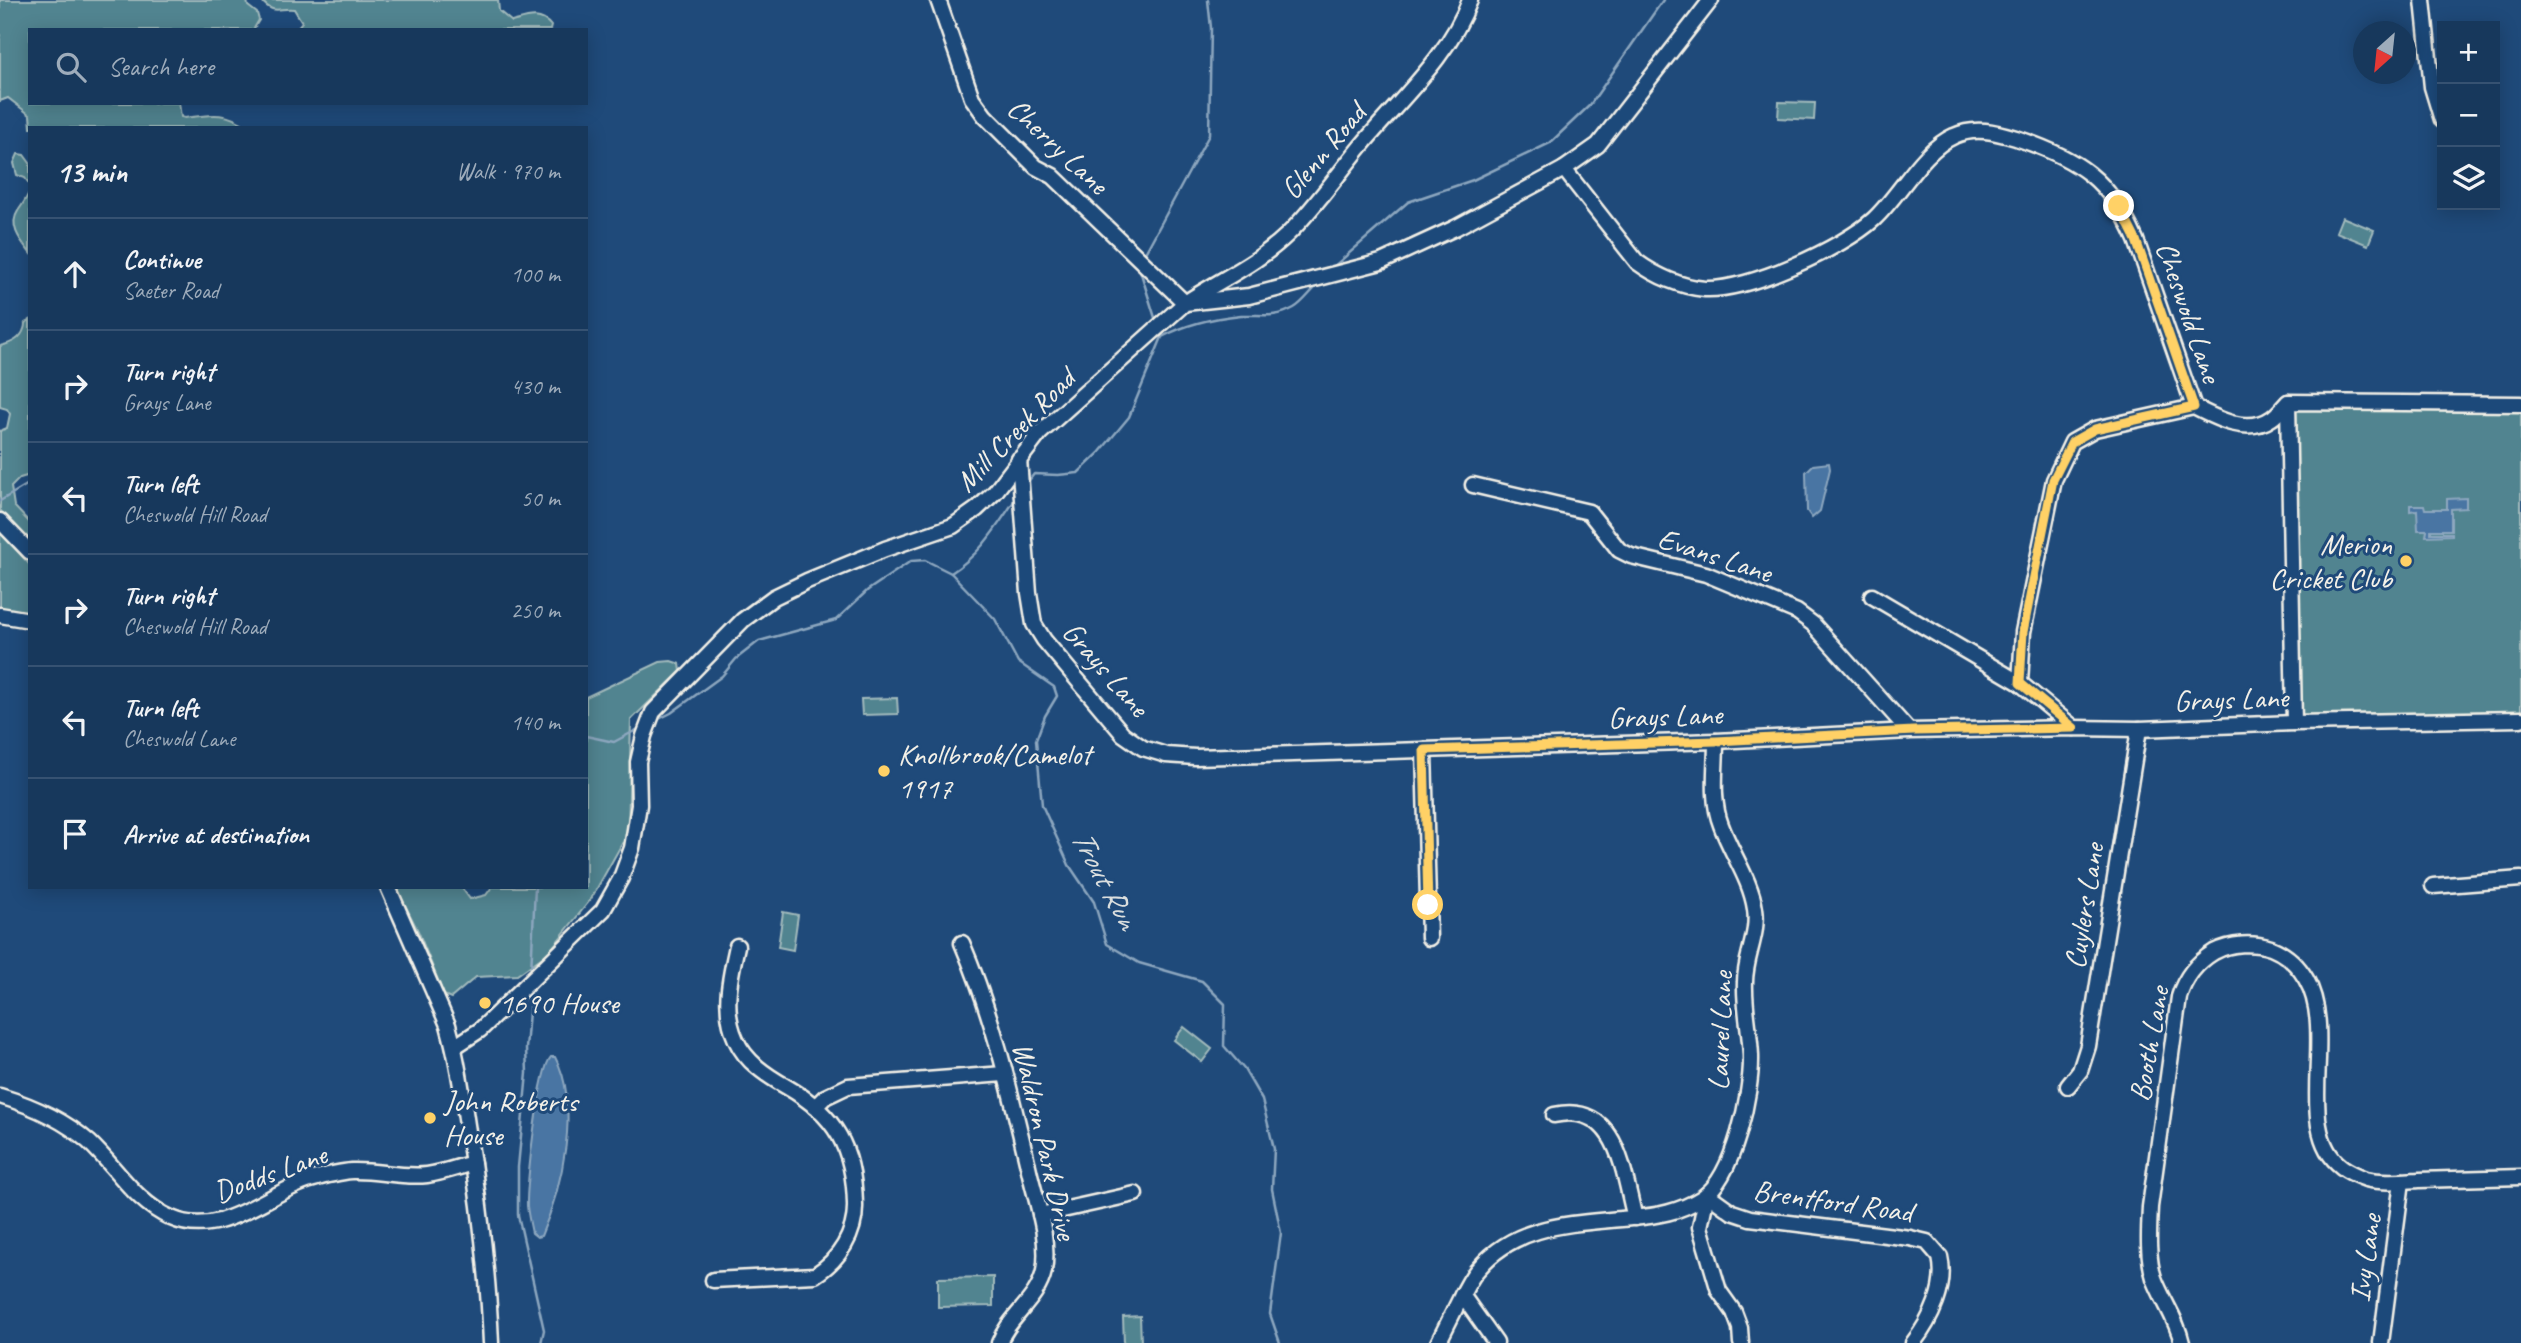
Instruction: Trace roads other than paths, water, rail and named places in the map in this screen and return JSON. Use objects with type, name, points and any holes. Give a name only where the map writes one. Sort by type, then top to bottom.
[{"type":"street","name":"Cherry Lane","points":[[938,0],[972,99],[985,116],[1037,167],[1053,176],[1185,303]]},
{"type":"street","name":"Glenn Road","points":[[1185,303],[1264,254],[1288,234],[1442,53],[1453,37],[1470,0]]},
{"type":"street","points":[[1185,303],[1250,296],[1381,262],[1455,228],[1564,169],[1598,145],[1711,0]]},
{"type":"street","points":[[2423,0],[2432,87],[2437,104]]},
{"type":"street","name":"Cheswold Lane","points":[[1564,169],[1637,262],[1652,273],[1703,289],[1725,288],[1752,281],[1857,234],[1876,218],[1936,146],[1955,135],[1975,130],[1990,131],[2052,150],[2091,174],[2108,192],[2129,222],[2194,407],[2225,422],[2258,425],[2272,418],[2288,402]]},
{"type":"street","name":"Mill Creek Road","points":[[454,1047],[481,1030],[603,910],[621,878],[637,827],[638,762],[653,712],[743,620],[774,597],[885,549],[953,526],[977,509],[995,492],[1040,433],[1185,303]]},
{"type":"street","points":[[2294,723],[2288,402],[2521,404]]},
{"type":"street","points":[[2020,683],[2023,632],[2053,480],[2072,442],[2095,429],[2194,407]]},
{"type":"street","name":"Grays Lane","points":[[1019,459],[1029,593],[1034,624],[1044,640],[1123,734],[1143,748],[1166,755],[1195,757],[1716,741],[1909,731],[2139,729],[2521,719]]},
{"type":"street","name":"Evans Lane","points":[[1473,485],[1590,512],[1619,550],[1631,556],[1706,574],[1797,612],[1813,624],[1909,731]]},
{"type":"street","points":[[0,521],[28,550]]},
{"type":"street","points":[[1871,596],[2020,683],[2074,728]]},
{"type":"street","points":[[0,615],[28,621]]},
{"type":"street","name":"Cuylers Lane","points":[[2067,1086],[2080,1071],[2088,1046],[2139,729]]},
{"type":"street","name":"Laurel Lane","points":[[1707,1195],[1731,1158],[1749,1082],[1751,1056],[1745,981],[1756,918],[1748,886],[1720,823],[1716,794],[1716,741]]},
{"type":"street","points":[[1424,750],[1429,938]]},
{"type":"street","points":[[2432,886],[2521,879]]},
{"type":"street","points":[[389,889],[448,1025],[454,1047],[488,1277],[492,1343]]},
{"type":"street","name":"Waldron Park Drive","points":[[962,943],[980,989],[1004,1074],[1040,1215],[1045,1261],[1041,1280],[1032,1297],[999,1343]]},
{"type":"street","name":"Booth Lane","points":[[2182,1343],[2179,1328],[2154,1276],[2148,1241],[2150,1207],[2179,997],[2189,974],[2217,950],[2244,944],[2274,949],[2300,969],[2315,998],[2319,1018],[2316,1118],[2325,1145],[2339,1165],[2368,1179],[2402,1181],[2521,1177]]},
{"type":"street","points":[[713,1280],[815,1275],[829,1266],[847,1242],[856,1213],[850,1159],[831,1122],[815,1107],[759,1069],[737,1043],[728,1010],[730,976],[737,946]]},
{"type":"street","points":[[815,1107],[825,1097],[848,1086],[1004,1074]]},
{"type":"street","name":"Dodds Lane","points":[[0,1096],[42,1111],[74,1130],[91,1144],[132,1191],[159,1211],[184,1222],[199,1224],[226,1220],[280,1193],[337,1173],[353,1171],[425,1175],[473,1163]]},
{"type":"street","points":[[1554,1115],[1587,1117],[1598,1123],[1612,1137],[1635,1218]]},
{"type":"street","name":"Ivy Lane","points":[[2381,1343],[2402,1181]]},
{"type":"street","points":[[1040,1215],[1135,1194]]},
{"type":"street","points":[[1438,1343],[1462,1294],[1479,1268],[1492,1256],[1525,1236],[1548,1226],[1670,1213],[1707,1195]]},
{"type":"street","points":[[1707,1195],[1700,1227],[1719,1291],[1734,1312],[1740,1328],[1741,1343]]},
{"type":"street","name":"Brentford Road","points":[[1707,1195],[1732,1212],[1750,1217],[1927,1242],[1940,1257],[1941,1284],[1930,1317],[1913,1343]]},
{"type":"street","points":[[1462,1294],[1496,1343]]},
{"type":"water","points":[[1829,463],[1820,511],[1812,518],[1807,511],[1806,472],[1813,465]]},
{"type":"water","points":[[2466,498],[2466,508],[2451,509],[2451,530],[2431,530],[2431,533],[2452,535],[2426,536],[2427,530],[2418,530],[2417,510],[2410,511],[2410,505],[2424,505],[2425,509],[2447,509],[2447,499]]},
{"type":"water","points":[[551,1057],[555,1057],[563,1077],[568,1122],[556,1195],[541,1236],[537,1237],[532,1233],[527,1194],[538,1104],[546,1066]]},
{"type":"waterway","points":[[1144,255],[1209,135],[1211,28],[1208,0]]},
{"type":"waterway","points":[[1331,269],[1408,202],[1473,180],[1550,143],[1590,105],[1663,0]]},
{"type":"waterway","points":[[1139,267],[1156,321]]},
{"type":"waterway","points":[[1027,483],[1034,474],[1078,473],[1099,453],[1129,417],[1162,337],[1181,328],[1210,320],[1241,315],[1274,315],[1287,311],[1300,303],[1318,285]]},
{"type":"waterway","points":[[0,501],[28,484]]},
{"type":"waterway","points":[[951,573],[980,548],[1017,497]]},
{"type":"waterway","name":"Trout Run","points":[[657,720],[722,676],[736,659],[759,641],[836,620],[868,590],[911,561],[925,560],[951,573],[995,619],[1018,662],[1054,687],[1057,696],[1045,716],[1036,740],[1042,805],[1069,865],[1094,902],[1107,944],[1139,963],[1202,981],[1225,1004],[1224,1046],[1244,1069],[1262,1100],[1274,1149],[1272,1189],[1281,1233],[1270,1314],[1280,1343]]},
{"type":"waterway","name":"Trout Run","points":[[588,736],[614,742],[642,727]]},
{"type":"waterway","points":[[531,973],[535,889]]},
{"type":"waterway","points":[[531,986],[526,1049],[527,1073],[518,1167],[518,1215],[544,1330],[541,1343]]},
{"type":"place","name":"Merion Cricket Club","points":[[2406,561]]},
{"type":"place","name":"Knollbrook/Camelot 1917","points":[[884,771]]},
{"type":"place","name":"1690 House","points":[[485,1003]]},
{"type":"place","name":"John Roberts House","points":[[430,1118]]}]
